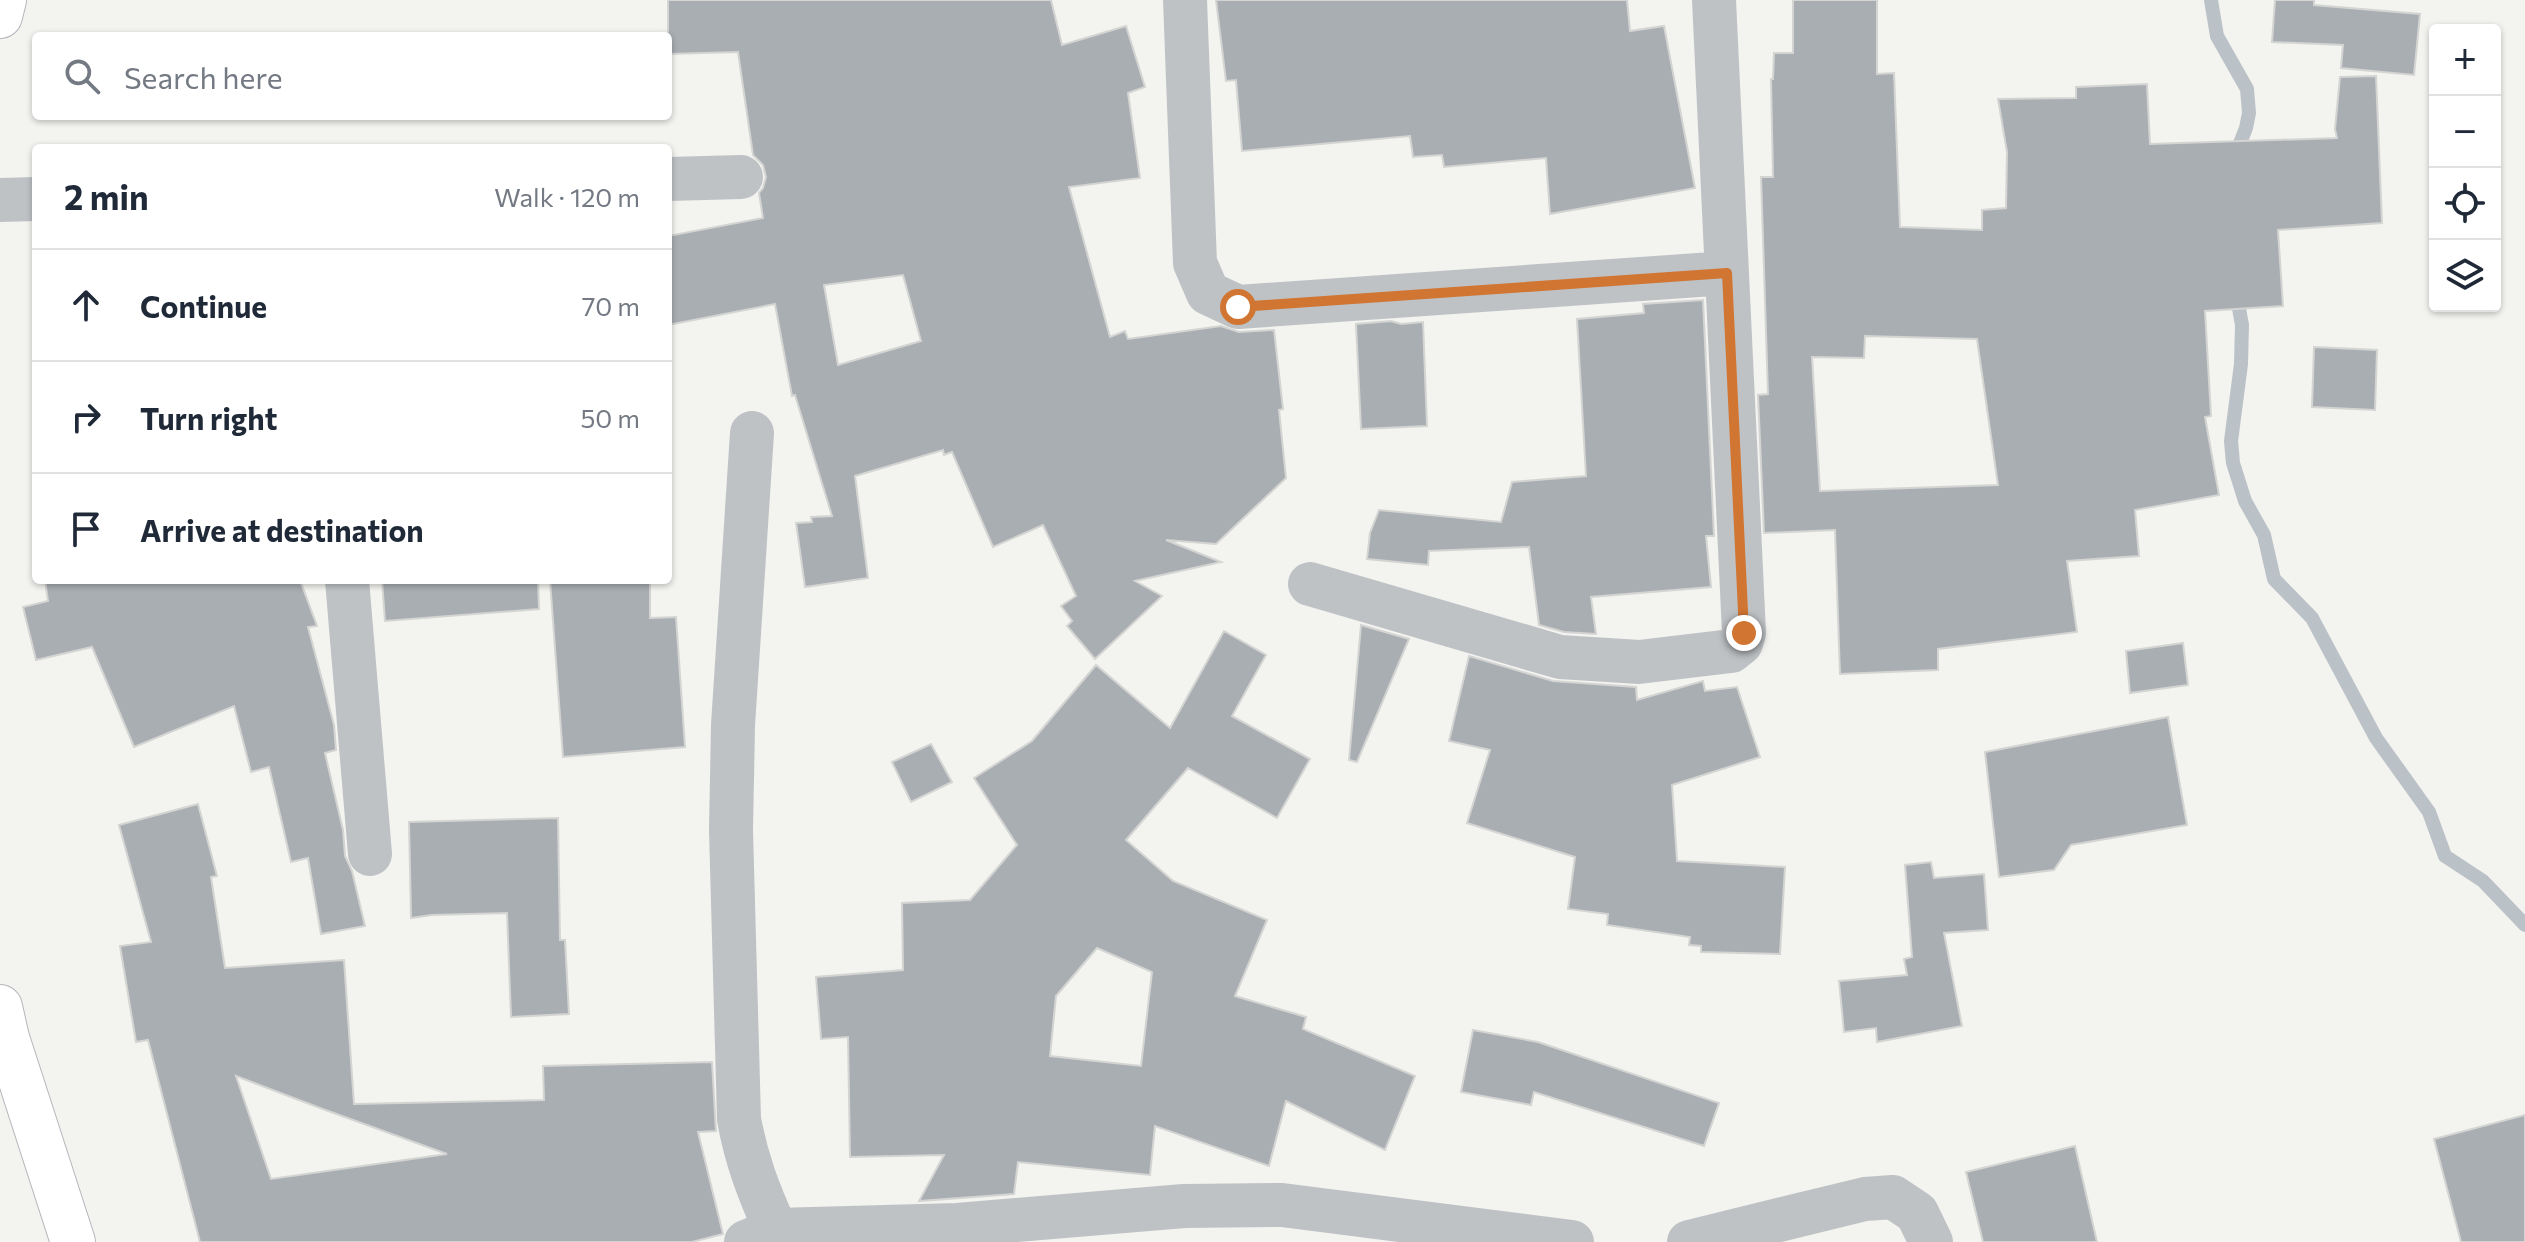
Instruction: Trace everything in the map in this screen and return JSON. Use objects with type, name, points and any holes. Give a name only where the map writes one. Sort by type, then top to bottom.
[{"type":"main road","points":[[0,16],[4,0]]},
{"type":"main road","points":[[2,1031],[73,1242]]},
{"type":"street","points":[[1185,0],[1195,263],[1208,293],[1238,307],[1727,273]]},
{"type":"street","points":[[1310,584],[1560,657],[1639,662],[1731,651],[1741,643],[1744,633],[1714,0]]},
{"type":"street","points":[[672,179],[741,177]]},
{"type":"street","points":[[0,200],[32,199]]},
{"type":"street","points":[[752,433],[733,725],[731,815],[739,1119],[745,1155],[760,1195],[761,1236],[859,1229],[959,1233],[1184,1206],[1282,1205],[1572,1242]]},
{"type":"street","points":[[347,584],[370,854]]},
{"type":"street","points":[[1689,1242],[1865,1199],[1893,1197],[1917,1213],[1931,1242]]},
{"type":"building","points":[[668,0],[1051,0],[1062,45],[1126,26],[1145,87],[1128,93],[1140,178],[1069,187],[1110,337],[1125,331],[1128,339],[1221,326],[1239,332],[1274,330],[1283,409],[1279,410],[1286,478],[1216,544],[1166,540],[1221,562],[1135,581],[1162,596],[1095,659],[1067,626],[1072,621],[1061,606],[1076,596],[1043,525],[993,547],[952,452],[944,455],[943,450],[855,476],[868,578],[805,587],[796,523],[812,522],[811,517],[832,516],[795,395],[792,396],[775,304],[672,324],[672,235],[763,218],[759,193],[766,177],[763,165],[753,155],[738,52],[672,54]],"holes":[[[903,275],[921,341],[838,365],[824,285]]]},
{"type":"building","points":[[1216,0],[1627,0],[1630,31],[1664,26],[1695,188],[1550,214],[1546,158],[1444,167],[1442,155],[1413,157],[1410,136],[1242,151],[1236,80],[1226,81]]},
{"type":"building","points":[[1793,0],[1877,0],[1877,74],[1894,73],[1900,227],[1982,230],[1982,210],[2006,208],[2007,152],[1998,99],[2076,98],[2076,87],[2147,84],[2150,144],[2337,138],[2335,129],[2340,77],[2376,76],[2382,223],[2278,230],[2283,306],[2205,311],[2211,416],[2205,417],[2219,495],[2135,510],[2139,556],[2067,561],[2077,632],[1938,649],[1938,670],[1840,674],[1835,530],[1764,533],[1758,395],[1768,394],[1761,177],[1773,177],[1771,79],[1774,53],[1793,53]],"holes":[[[1865,336],[1977,339],[1998,485],[1820,491],[1812,357],[1864,358]]]},
{"type":"building","points":[[2275,0],[2314,0],[2314,5],[2420,14],[2414,75],[2341,68],[2343,45],[2272,42]]},
{"type":"building","points":[[1703,300],[1714,536],[1706,536],[1711,587],[1591,597],[1596,634],[1564,632],[1539,625],[1529,547],[1429,551],[1428,565],[1367,559],[1370,533],[1379,510],[1501,522],[1512,482],[1586,476],[1577,319],[1644,313],[1643,304]]},
{"type":"building","points":[[1391,321],[1401,324],[1423,322],[1427,426],[1361,429],[1356,324]]},
{"type":"building","points":[[2314,347],[2377,350],[2375,410],[2312,407]]},
{"type":"building","points":[[46,584],[301,584],[317,626],[308,627],[334,725],[336,750],[325,753],[343,830],[345,856],[352,871],[365,926],[321,934],[308,858],[291,862],[269,767],[251,772],[234,706],[134,747],[92,647],[36,660],[23,607],[48,601]]},
{"type":"building","points":[[382,584],[538,584],[539,609],[385,621]]},
{"type":"building","points":[[550,584],[650,584],[650,618],[676,617],[685,747],[563,757]]},
{"type":"building","points":[[1361,625],[1409,639],[1357,762],[1349,760]]},
{"type":"building","points":[[1224,631],[1266,655],[1232,716],[1310,759],[1277,818],[1188,768],[1126,840],[1173,881],[1267,920],[1235,996],[1306,1017],[1303,1029],[1415,1076],[1385,1150],[1286,1101],[1269,1166],[1155,1126],[1150,1175],[1018,1162],[1014,1194],[919,1201],[944,1155],[850,1157],[848,1037],[821,1039],[816,977],[903,970],[902,903],[970,900],[1017,845],[974,778],[1032,741],[1096,665],[1170,728]],"holes":[[[1097,948],[1152,972],[1141,1066],[1050,1056],[1056,996]]]},
{"type":"building","points":[[2183,643],[2188,685],[2130,693],[2126,651]]},
{"type":"building","points":[[1469,656],[1553,681],[1636,687],[1637,700],[1703,681],[1705,691],[1737,687],[1760,757],[1672,785],[1677,861],[1785,867],[1780,954],[1701,952],[1701,946],[1689,945],[1690,937],[1607,925],[1608,914],[1568,909],[1575,857],[1467,823],[1490,750],[1449,741]]},
{"type":"building","points":[[2168,717],[2187,825],[2071,845],[2054,870],[1999,877],[1985,752]]},
{"type":"building","points":[[931,744],[952,782],[911,802],[892,762]]},
{"type":"building","points":[[198,804],[217,876],[211,877],[225,968],[344,960],[354,1104],[544,1100],[543,1066],[712,1062],[716,1131],[698,1132],[723,1234],[692,1242],[200,1242],[148,1040],[136,1042],[120,946],[151,942],[119,825]],"holes":[[[236,1076],[447,1154],[271,1179]]]},
{"type":"building","points":[[558,818],[560,940],[565,940],[569,1014],[511,1017],[507,913],[411,918],[409,822]]},
{"type":"building","points":[[1931,862],[1934,878],[1984,874],[1988,930],[1944,933],[1962,1026],[1877,1042],[1876,1028],[1844,1032],[1839,981],[1907,975],[1904,959],[1912,957],[1905,865]]},
{"type":"building","points":[[1473,1030],[1538,1042],[1719,1103],[1704,1146],[1534,1092],[1531,1105],[1461,1092]]},
{"type":"building","points":[[2525,1115],[2525,1242],[2461,1242],[2434,1139]]},
{"type":"building","points":[[2075,1146],[2097,1242],[1983,1242],[1966,1172]]},
{"type":"waterway","points":[[2211,0],[2217,36],[2247,89],[2249,113],[2235,156]]},
{"type":"waterway","points":[[2236,292],[2242,325],[2241,364],[2231,441],[2233,463],[2245,501],[2264,535],[2274,579],[2312,618],[2376,738],[2429,812],[2445,856],[2483,881],[2525,925]]},
{"type":"route","points":[[1238,307],[1727,273],[1744,633]]}]
